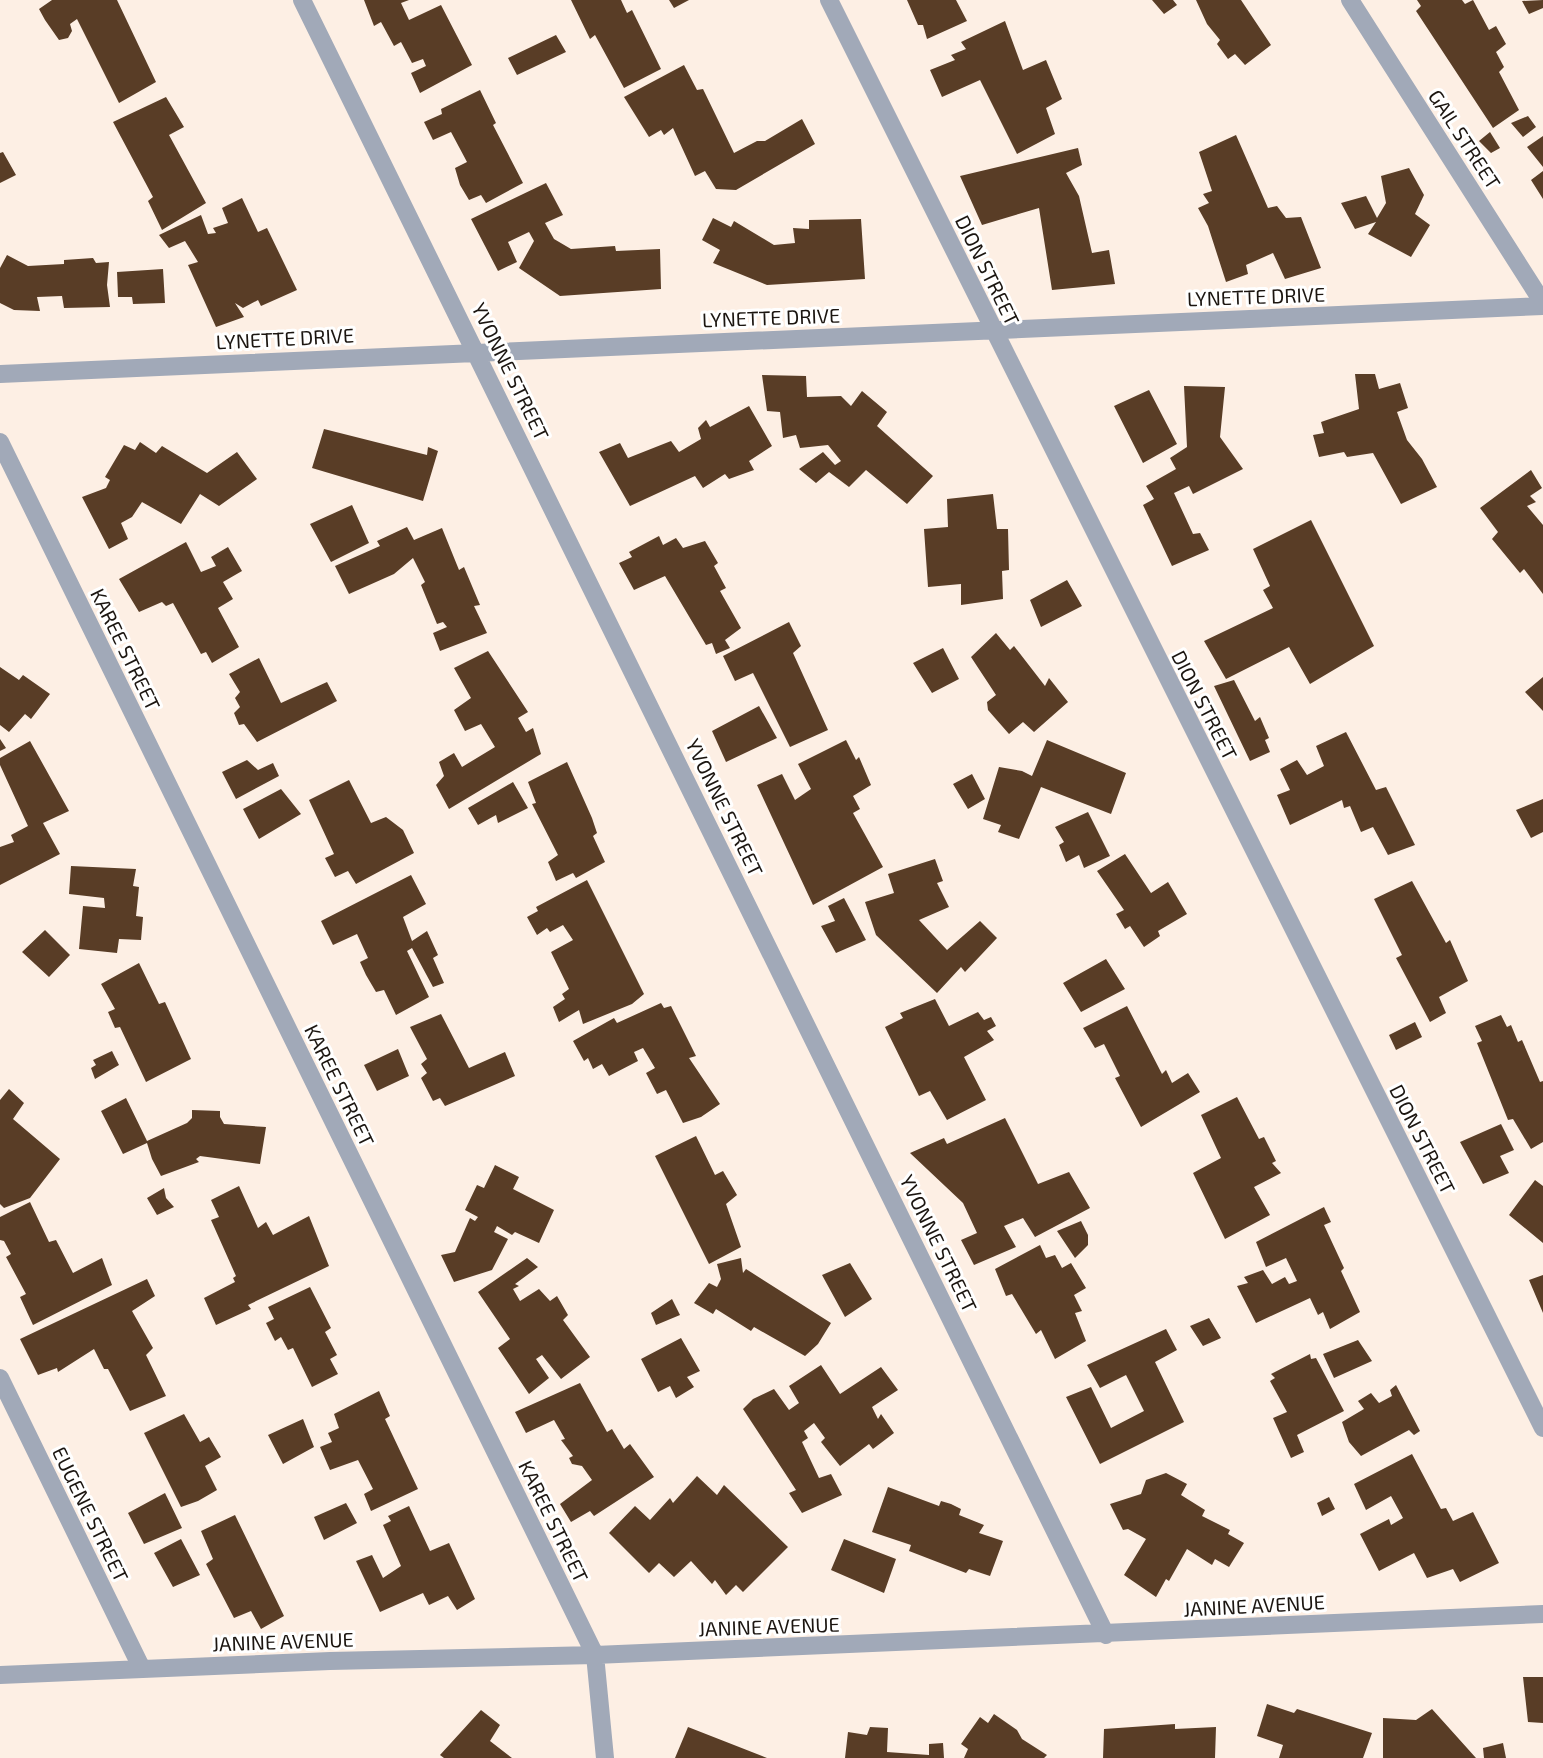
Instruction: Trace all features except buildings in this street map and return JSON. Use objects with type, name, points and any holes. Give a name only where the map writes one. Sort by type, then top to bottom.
[{"type":"street","name":"YVONNE STREET","points":[[302,0],[1106,1635]]},
{"type":"street","name":"DION STREET","points":[[829,0],[1543,1428]]},
{"type":"street","name":"GAIL STREET","points":[[1350,0],[1543,305]]},
{"type":"street","name":"LYNETTE DRIVE","points":[[0,374],[1543,305]]},
{"type":"street","name":"KAREE STREET","points":[[0,442],[595,1655],[605,1758]]},
{"type":"street","name":"EUGENE STREET","points":[[0,1378],[142,1669]]},
{"type":"street","name":"JANINE AVENUE","points":[[0,1675],[330,1661],[595,1655],[1106,1635],[1541,1614]]}]
